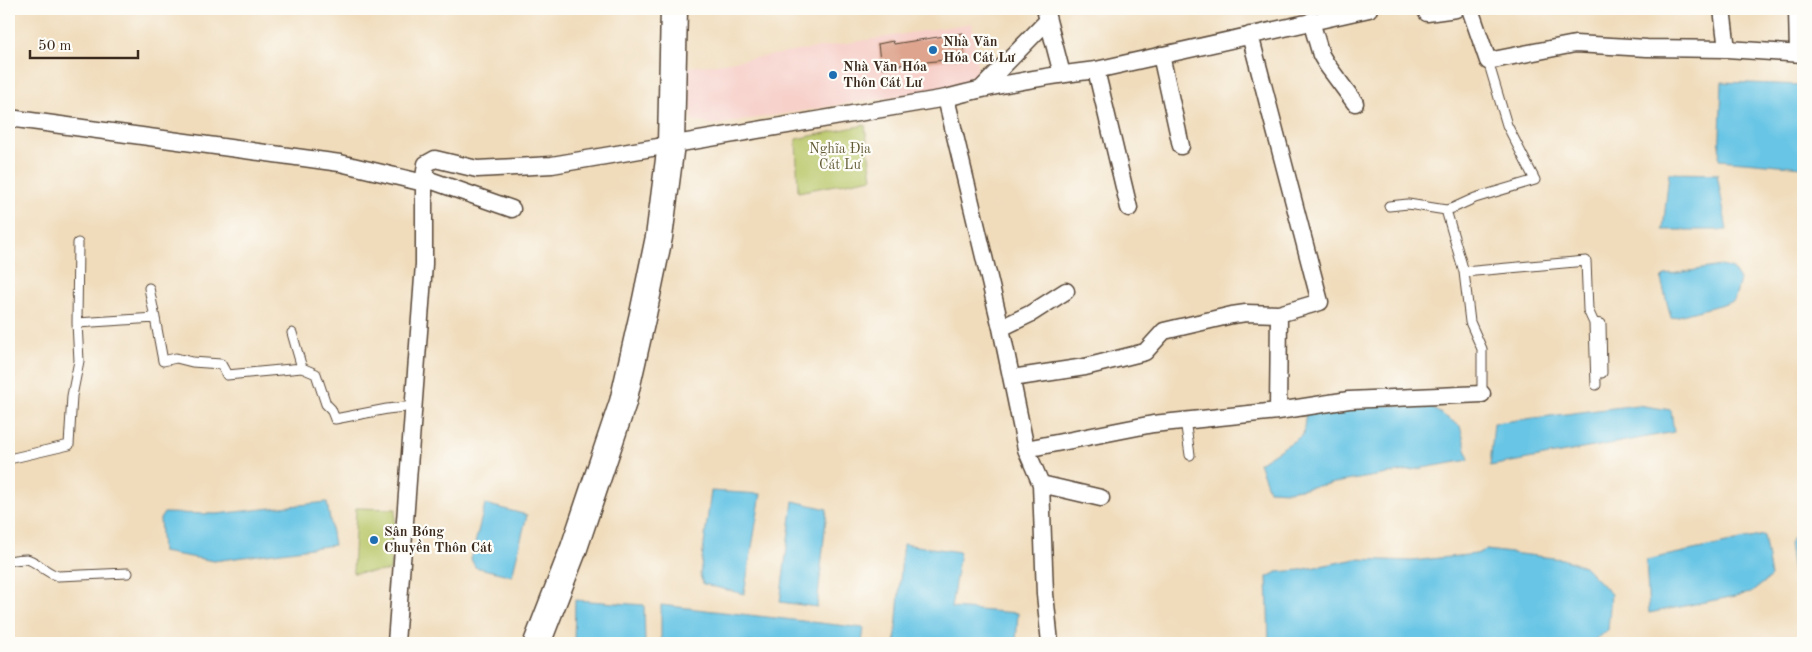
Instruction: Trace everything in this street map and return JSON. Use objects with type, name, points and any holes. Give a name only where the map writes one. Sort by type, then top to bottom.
[{"type":"main road","points":[[537,643],[574,548],[623,402],[659,237],[671,144],[674,9]]},
{"type":"street","points":[[396,643],[424,264],[424,181],[426,164],[435,159],[477,168],[552,165],[859,107],[946,98],[982,88],[1096,70],[1369,9]]},
{"type":"street","points":[[1426,9],[1427,13],[1456,9]]},
{"type":"street","points":[[1470,9],[1488,61],[1575,44],[1647,48],[1727,49],[1801,54],[1797,9]]},
{"type":"street","points":[[1722,9],[1727,49]]},
{"type":"street","points":[[1046,14],[1062,74]]},
{"type":"street","points":[[982,88],[1046,14]]},
{"type":"street","points":[[1311,21],[1324,60],[1355,103]]},
{"type":"street","points":[[1012,378],[1085,367],[1145,352],[1164,332],[1232,315],[1246,313],[1279,314],[1320,302],[1250,35]]},
{"type":"street","points":[[1161,55],[1181,146]]},
{"type":"street","points":[[1096,70],[1129,208]]},
{"type":"street","points":[[946,98],[1012,378],[1026,449],[1041,484],[1045,594],[1050,643]]},
{"type":"street","points":[[9,118],[340,163],[424,181],[512,209]]},
{"type":"street","points":[[1000,328],[1030,314],[1066,291]]},
{"type":"street","points":[[1278,411],[1279,314]]},
{"type":"street","points":[[1026,449],[1153,424],[1278,411],[1349,400],[1482,394]]},
{"type":"street","points":[[1041,484],[1102,498]]},
{"type":"lane","points":[[1389,206],[1414,205],[1446,210],[1475,198],[1535,180],[1507,125],[1488,61]]},
{"type":"lane","points":[[1446,210],[1464,272],[1470,322],[1482,349],[1482,394]]},
{"type":"lane","points":[[9,459],[69,445],[72,396],[79,361],[78,244]]},
{"type":"lane","points":[[1464,272],[1586,260],[1588,310],[1594,323],[1596,385]]},
{"type":"lane","points":[[149,288],[163,361],[176,358],[192,362],[220,364],[226,375],[302,368],[316,374],[326,404],[332,409],[335,418],[414,406]]},
{"type":"lane","points":[[78,323],[155,318]]},
{"type":"lane","points":[[1594,323],[1600,324],[1602,372]]},
{"type":"lane","points":[[292,333],[302,368]]},
{"type":"lane","points":[[1185,420],[1190,455]]},
{"type":"lane","points":[[9,561],[27,559],[40,566],[48,574],[58,576],[128,574]]},
{"type":"shaded area","name":"Nhà Văn Hóa Thôn Cát Lư","points":[[972,23],[979,83],[713,125],[692,120],[688,67]]},
{"type":"green space","name":"Nghĩa Địa Cát Lư","points":[[865,125],[872,178],[798,192],[796,139]]},
{"type":"green space","name":"Sân Bóng Chuyền Thôn Cát","points":[[356,508],[396,509],[390,571],[353,573]]},
{"type":"water","points":[[1722,82],[1803,85],[1803,167],[1719,160]]},
{"type":"water","points":[[1669,173],[1717,174],[1727,230],[1663,230]]},
{"type":"water","points":[[1721,266],[1733,269],[1740,280],[1734,301],[1671,318],[1661,279],[1665,275]]},
{"type":"water","points":[[1383,405],[1432,408],[1460,426],[1469,460],[1288,491],[1269,490],[1259,463],[1303,435],[1306,412]]},
{"type":"water","points":[[1637,405],[1671,410],[1674,432],[1490,466],[1494,423]]},
{"type":"water","points":[[711,491],[761,494],[744,594],[703,584],[700,575]]},
{"type":"water","points":[[793,501],[827,509],[817,607],[780,602]]},
{"type":"water","points":[[327,502],[334,545],[214,561],[162,552],[160,519],[164,513],[217,514]]},
{"type":"water","points":[[485,504],[527,515],[512,576],[475,567],[471,559]]},
{"type":"water","points":[[1803,530],[1803,585],[1794,580],[1789,543],[1798,531]]},
{"type":"water","points":[[1764,535],[1771,577],[1751,593],[1649,613],[1646,560]]},
{"type":"water","points":[[903,544],[960,552],[951,608],[1018,613],[1016,643],[895,643]]},
{"type":"water","points":[[1486,550],[1562,559],[1584,566],[1611,594],[1608,630],[1590,643],[1269,643],[1267,577],[1277,572],[1300,570],[1356,559],[1412,561],[1476,554]]},
{"type":"water","points":[[575,600],[644,605],[645,643],[574,643]]},
{"type":"water","points":[[661,605],[864,628],[862,643],[661,643]]},
{"type":"building","name":"Nhà Văn Hóa Cát Lư","points":[[963,33],[964,58],[881,68],[878,44],[893,41],[894,44]]},
{"type":"place","name":"Nhà Văn Hóa Cát Lư","points":[[933,50]]},
{"type":"place","name":"Nhà Văn Hóa Thôn Cát Lư","points":[[833,75]]},
{"type":"place","name":"Sân Bóng Chuyền Thôn Cát","points":[[374,540]]}]
